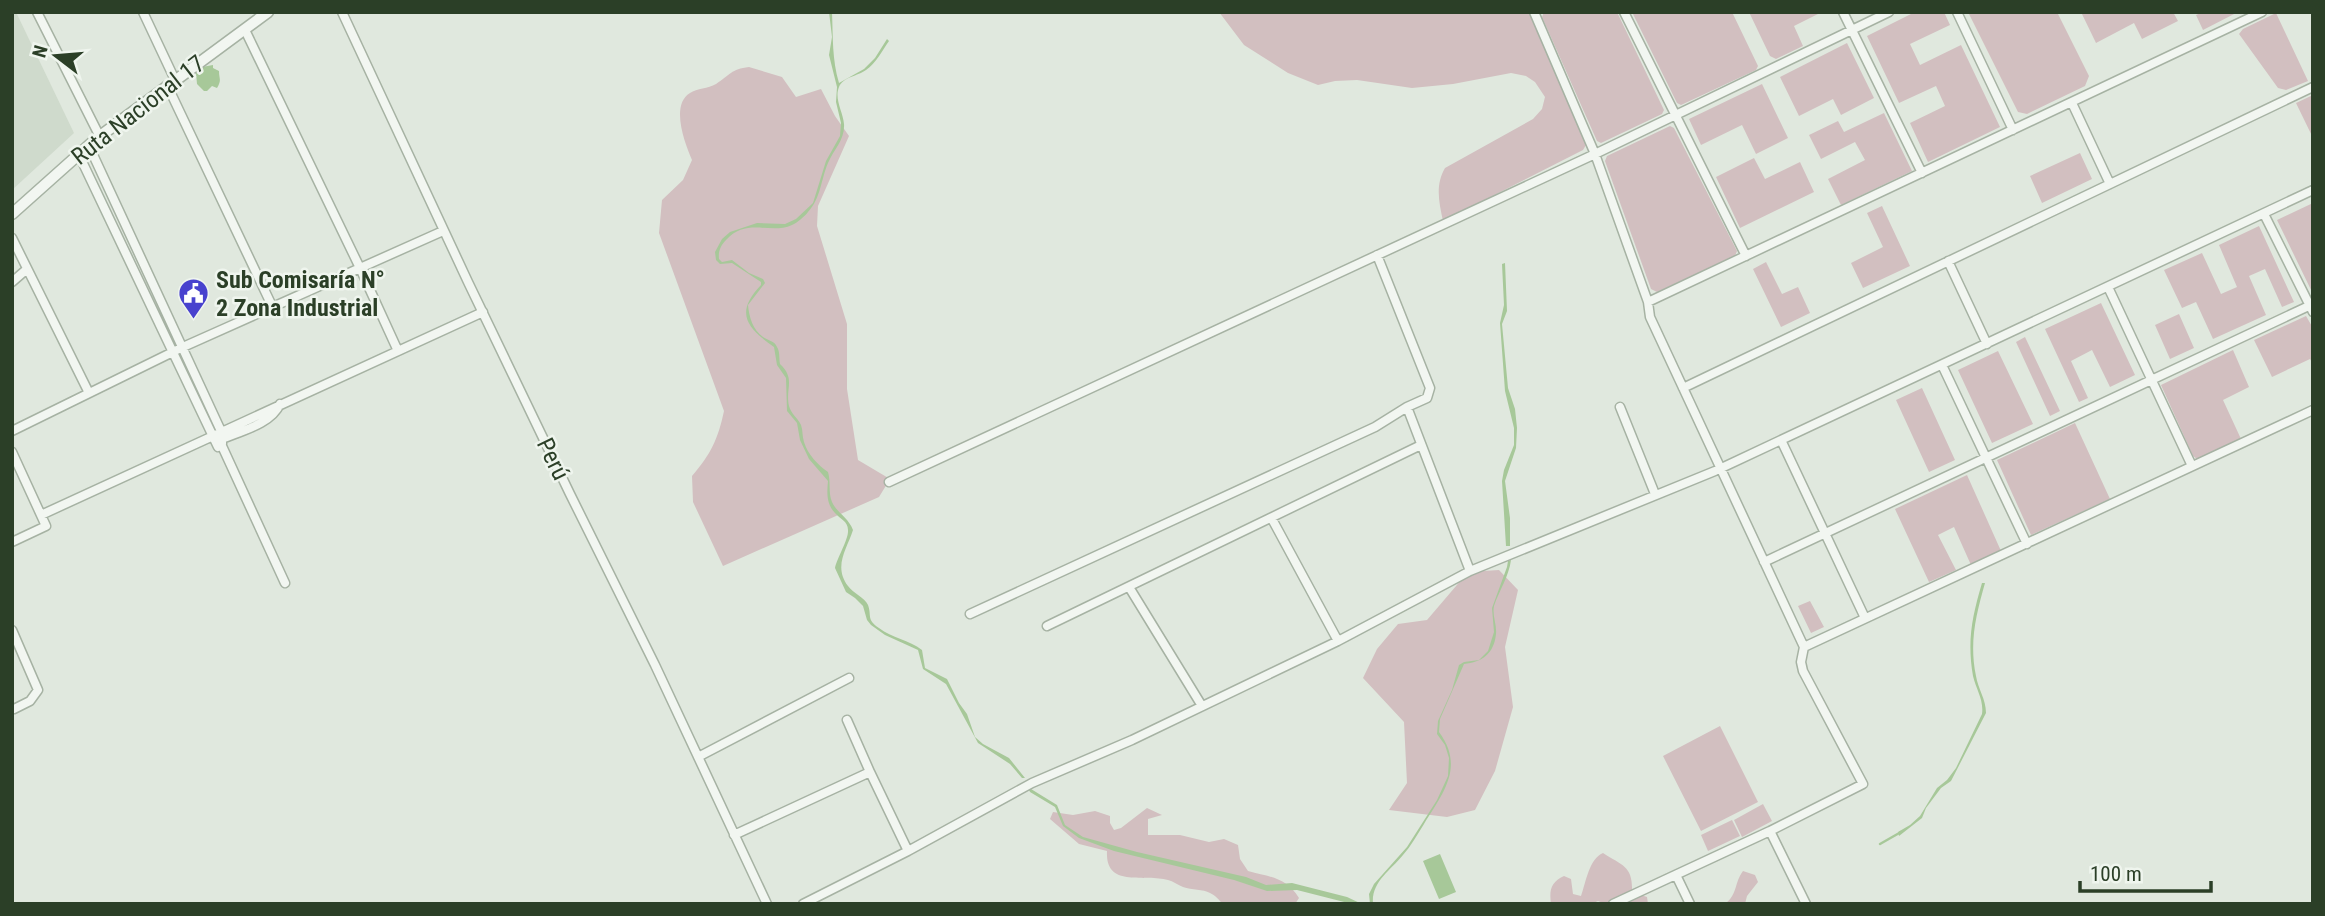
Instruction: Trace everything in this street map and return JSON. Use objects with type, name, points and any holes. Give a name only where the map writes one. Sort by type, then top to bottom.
[{"type":"street","points":[[37,12],[100,136]]},
{"type":"street","points":[[143,12],[171,82],[273,308]]},
{"type":"street","name":"Perú","points":[[342,12],[443,230],[767,904]]},
{"type":"street","points":[[1534,12],[1595,154],[1648,302],[1650,317],[1804,647],[1801,662],[1803,671],[1863,784],[1770,831],[1613,904]]},
{"type":"street","points":[[1624,12],[1746,256]]},
{"type":"street","points":[[1843,12],[1922,173]]},
{"type":"street","points":[[889,482],[1595,154],[1889,12]]},
{"type":"street","points":[[1957,12],[2013,130]]},
{"type":"street","points":[[1648,302],[2262,12]]},
{"type":"street","name":"Ruta Nacional 17","points":[[12,214],[100,136],[245,30],[261,14]]},
{"type":"street","points":[[245,30],[398,351]]},
{"type":"street","points":[[1683,388],[2313,87]]},
{"type":"street","points":[[2072,103],[2110,184]]},
{"type":"street","points":[[89,146],[183,347],[285,583]]},
{"type":"street","points":[[79,155],[212,435],[221,440]]},
{"type":"street","points":[[803,904],[908,851],[1032,783],[1132,740],[1338,641],[1470,571],[1721,469],[2313,190]]},
{"type":"street","points":[[1764,562],[2312,307],[2264,214]]},
{"type":"street","points":[[12,432],[183,347],[443,230]]},
{"type":"street","points":[[12,237],[89,393]]},
{"type":"street","points":[[970,614],[1375,427],[1427,398],[1430,388],[1377,256]]},
{"type":"street","points":[[1948,261],[1987,344]]},
{"type":"street","points":[[12,282],[27,269]]},
{"type":"street","points":[[2108,287],[2192,467]]},
{"type":"street","points":[[221,440],[276,413],[280,403],[483,312]]},
{"type":"street","points":[[1942,365],[2026,544]]},
{"type":"street","points":[[1407,407],[1470,571]]},
{"type":"street","points":[[1620,407],[1655,494]]},
{"type":"street","points":[[1804,647],[2313,411]]},
{"type":"street","points":[[41,514],[212,435]]},
{"type":"street","points":[[1781,440],[1866,618]]},
{"type":"street","points":[[1047,626],[1421,445]]},
{"type":"street","points":[[12,452],[46,526],[12,542]]},
{"type":"street","points":[[1272,519],[1338,641]]},
{"type":"street","points":[[1129,587],[1202,706]]},
{"type":"street","points":[[12,630],[38,690],[30,701],[14,709]]},
{"type":"street","points":[[698,757],[849,678]]},
{"type":"street","points":[[847,720],[908,851]]},
{"type":"street","points":[[734,835],[870,772]]},
{"type":"street","points":[[1770,831],[1806,904]]},
{"type":"street","points":[[1676,875],[1690,904]]},
{"type":"shaded area","points":[[12,12],[16,12],[74,133],[12,190]]},
{"type":"shaded area","points":[[829,12],[832,12],[834,57],[839,83],[864,69],[887,39],[889,41],[870,67],[844,81],[839,87],[843,135],[828,163],[812,207],[803,217],[784,228],[750,228],[734,233],[721,246],[719,259],[722,262],[732,260],[749,273],[763,279],[765,283],[748,305],[751,319],[760,334],[775,343],[778,349],[780,364],[789,379],[790,409],[801,425],[808,451],[828,472],[832,502],[853,530],[841,565],[848,586],[866,602],[875,625],[922,650],[925,668],[947,679],[967,714],[975,737],[1009,758],[1025,778],[1010,764],[978,743],[946,684],[923,669],[918,650],[885,635],[871,625],[863,606],[846,592],[835,568],[847,538],[848,527],[830,506],[828,481],[809,459],[800,440],[797,423],[787,411],[786,378],[777,365],[774,347],[757,333],[747,319],[748,304],[761,282],[732,263],[720,264],[716,260],[715,252],[722,239],[730,232],[757,223],[785,224],[796,219],[813,203],[826,161],[840,136],[837,87],[829,55],[832,37]]},
{"type":"shaded area","points":[[1219,12],[1531,12],[1586,145],[1583,150],[1443,221],[1439,187],[1445,168],[1533,119],[1542,109],[1545,97],[1535,82],[1526,76],[1511,73],[1453,84],[1412,88],[1357,80],[1318,85],[1288,73],[1244,45]]},
{"type":"shaded area","points":[[1544,12],[1617,12],[1664,110],[1662,114],[1601,143],[1597,141],[1542,17]]},
{"type":"shaded area","points":[[1632,12],[1732,12],[1758,66],[1756,70],[1681,105],[1677,103]]},
{"type":"shaded area","points":[[1749,12],[1822,12],[1794,26],[1803,46],[1776,59],[1770,56]]},
{"type":"shaded area","points":[[1915,12],[1944,12],[1950,25],[1910,44],[1920,65],[1961,45],[2000,127],[1928,162],[1910,123],[1945,106],[1936,86],[1899,103],[1867,36]]},
{"type":"shaded area","points":[[1968,12],[2057,12],[2089,76],[2085,86],[2027,114],[2018,112]]},
{"type":"shaded area","points":[[2081,12],[2173,12],[2178,21],[2142,39],[2134,23],[2096,43]]},
{"type":"shaded area","points":[[2203,12],[2238,12],[2203,30],[2196,15]]},
{"type":"shaded area","points":[[2276,13],[2308,81],[2286,90],[2278,88],[2239,34],[2243,29]]},
{"type":"shaded area","points":[[1847,43],[1874,98],[1841,115],[1833,99],[1799,116],[1780,77]]},
{"type":"shaded area","points":[[213,65],[213,68],[219,71],[219,83],[217,88],[212,86],[204,91],[197,84],[196,73],[202,67]]},
{"type":"shaded area","points":[[749,67],[782,77],[796,97],[821,89],[849,136],[818,206],[817,226],[847,324],[847,389],[858,460],[890,479],[879,497],[723,566],[693,502],[692,476],[713,446],[724,411],[659,233],[662,200],[683,180],[692,160],[681,125],[681,106],[684,99],[693,91],[710,87],[734,71]]},
{"type":"shaded area","points":[[1762,84],[1788,138],[1756,154],[1742,125],[1701,145],[1689,119]]},
{"type":"shaded area","points":[[2313,95],[2313,138],[2296,103]]},
{"type":"shaded area","points":[[1884,113],[1912,171],[1841,205],[1828,179],[1865,160],[1855,142],[1821,159],[1809,135],[1838,121],[1844,132]]},
{"type":"shaded area","points":[[1670,126],[1674,128],[1737,251],[1735,256],[1657,292],[1651,289],[1605,161],[1607,156]]},
{"type":"shaded area","points":[[2080,153],[2092,179],[2042,203],[2030,176]]},
{"type":"shaded area","points":[[1754,158],[1765,179],[1800,162],[1814,192],[1740,228],[1716,177]]},
{"type":"shaded area","points":[[2313,203],[2313,294],[2277,220]]},
{"type":"shaded area","points":[[1882,206],[1910,266],[1863,288],[1851,263],[1883,247],[1867,213]]},
{"type":"shaded area","points":[[2259,226],[2294,302],[2282,307],[2265,269],[2249,276],[2266,315],[2213,339],[2196,302],[2182,308],[2164,270],[2202,253],[2221,294],[2237,287],[2219,245]]},
{"type":"shaded area","points":[[1766,262],[1782,294],[1798,287],[1810,313],[1781,327],[1753,269]]},
{"type":"shaded area","points":[[1505,263],[1507,311],[1502,324],[1508,388],[1515,409],[1517,428],[1516,448],[1505,481],[1510,518],[1510,546],[1506,546],[1502,481],[1514,445],[1514,428],[1505,391],[1500,323],[1504,305],[1502,264]]},
{"type":"shaded area","points":[[2101,303],[2135,375],[2110,387],[2092,350],[2071,361],[2088,398],[2079,402],[2045,329]]},
{"type":"shaded area","points":[[2179,314],[2194,348],[2170,359],[2155,325]]},
{"type":"shaded area","points":[[2306,316],[2313,328],[2313,364],[2310,359],[2272,377],[2254,340]]},
{"type":"shaded area","points":[[2025,337],[2060,411],[2050,416],[2016,342]]},
{"type":"shaded area","points":[[2233,350],[2249,387],[2223,400],[2241,439],[2197,459],[2193,456],[2161,385]]},
{"type":"shaded area","points":[[1998,351],[2033,424],[1992,443],[1958,370]]},
{"type":"shaded area","points":[[1922,388],[1955,460],[1929,472],[1896,400]]},
{"type":"shaded area","points":[[2075,423],[2110,499],[2031,535],[1997,460]]},
{"type":"shaded area","points":[[1967,475],[2001,551],[1971,565],[1954,527],[1938,535],[1956,570],[1929,582],[1895,509]]},
{"type":"shaded area","points":[[1511,560],[1494,606],[1495,641],[1490,652],[1479,660],[1488,651],[1494,632],[1492,608],[1508,561]]},
{"type":"shaded area","points":[[1499,570],[1518,590],[1505,647],[1513,707],[1495,771],[1475,810],[1447,817],[1389,810],[1407,783],[1404,722],[1363,678],[1377,649],[1398,624],[1427,620],[1468,572]]},
{"type":"shaded area","points":[[1982,583],[1985,583],[1976,618],[1973,652],[1986,713],[1951,781],[1941,788],[1922,818],[1899,836],[1898,832],[1920,816],[1937,788],[1956,768],[1982,714],[1970,651],[1973,618]]},
{"type":"shaded area","points":[[1810,601],[1824,627],[1811,633],[1798,606]]},
{"type":"shaded area","points":[[1479,660],[1464,664],[1440,719],[1439,732],[1447,745],[1451,768],[1444,790],[1409,848],[1378,883],[1373,904],[1370,904],[1369,894],[1374,884],[1407,847],[1437,800],[1448,776],[1449,758],[1445,745],[1437,734],[1438,721],[1452,690],[1459,665]]},
{"type":"shaded area","points":[[1720,726],[1758,802],[1701,831],[1663,756]]},
{"type":"shaded area","points":[[1031,789],[1057,805],[1065,825],[1083,837],[1246,877],[1266,885],[1292,883],[1347,897],[1362,904],[1352,904],[1297,890],[1267,891],[1234,880],[1114,851],[1079,838],[1063,826],[1055,807],[1030,792]]},
{"type":"shaded area","points":[[1763,804],[1772,821],[1742,837],[1734,820]]},
{"type":"shaded area","points":[[1147,808],[1162,815],[1148,819],[1148,835],[1180,835],[1209,842],[1224,839],[1238,845],[1240,859],[1248,871],[1283,882],[1299,898],[1295,904],[1223,904],[1214,895],[1170,881],[1119,875],[1112,871],[1108,863],[1107,851],[1079,844],[1050,819],[1053,812],[1073,815],[1095,811],[1110,816],[1114,830],[1121,828]]},
{"type":"shaded area","points":[[1732,820],[1740,836],[1708,851],[1701,835]]},
{"type":"shaded area","points":[[1603,853],[1629,872],[1632,892],[1647,897],[1648,904],[1606,904],[1598,901],[1591,904],[1551,904],[1552,887],[1564,876],[1571,879],[1573,894],[1581,896],[1594,860]]},
{"type":"shaded area","points":[[1440,854],[1456,892],[1439,899],[1423,861]]},
{"type":"shaded area","points":[[1743,871],[1755,875],[1758,882],[1747,896],[1745,904],[1725,904],[1732,896]]},
{"type":"waterway","points":[[1880,844],[1901,832]]},
{"type":"place","name":"Sub Comisaría N° 2 Zona Industrial","points":[[193,321]]}]
